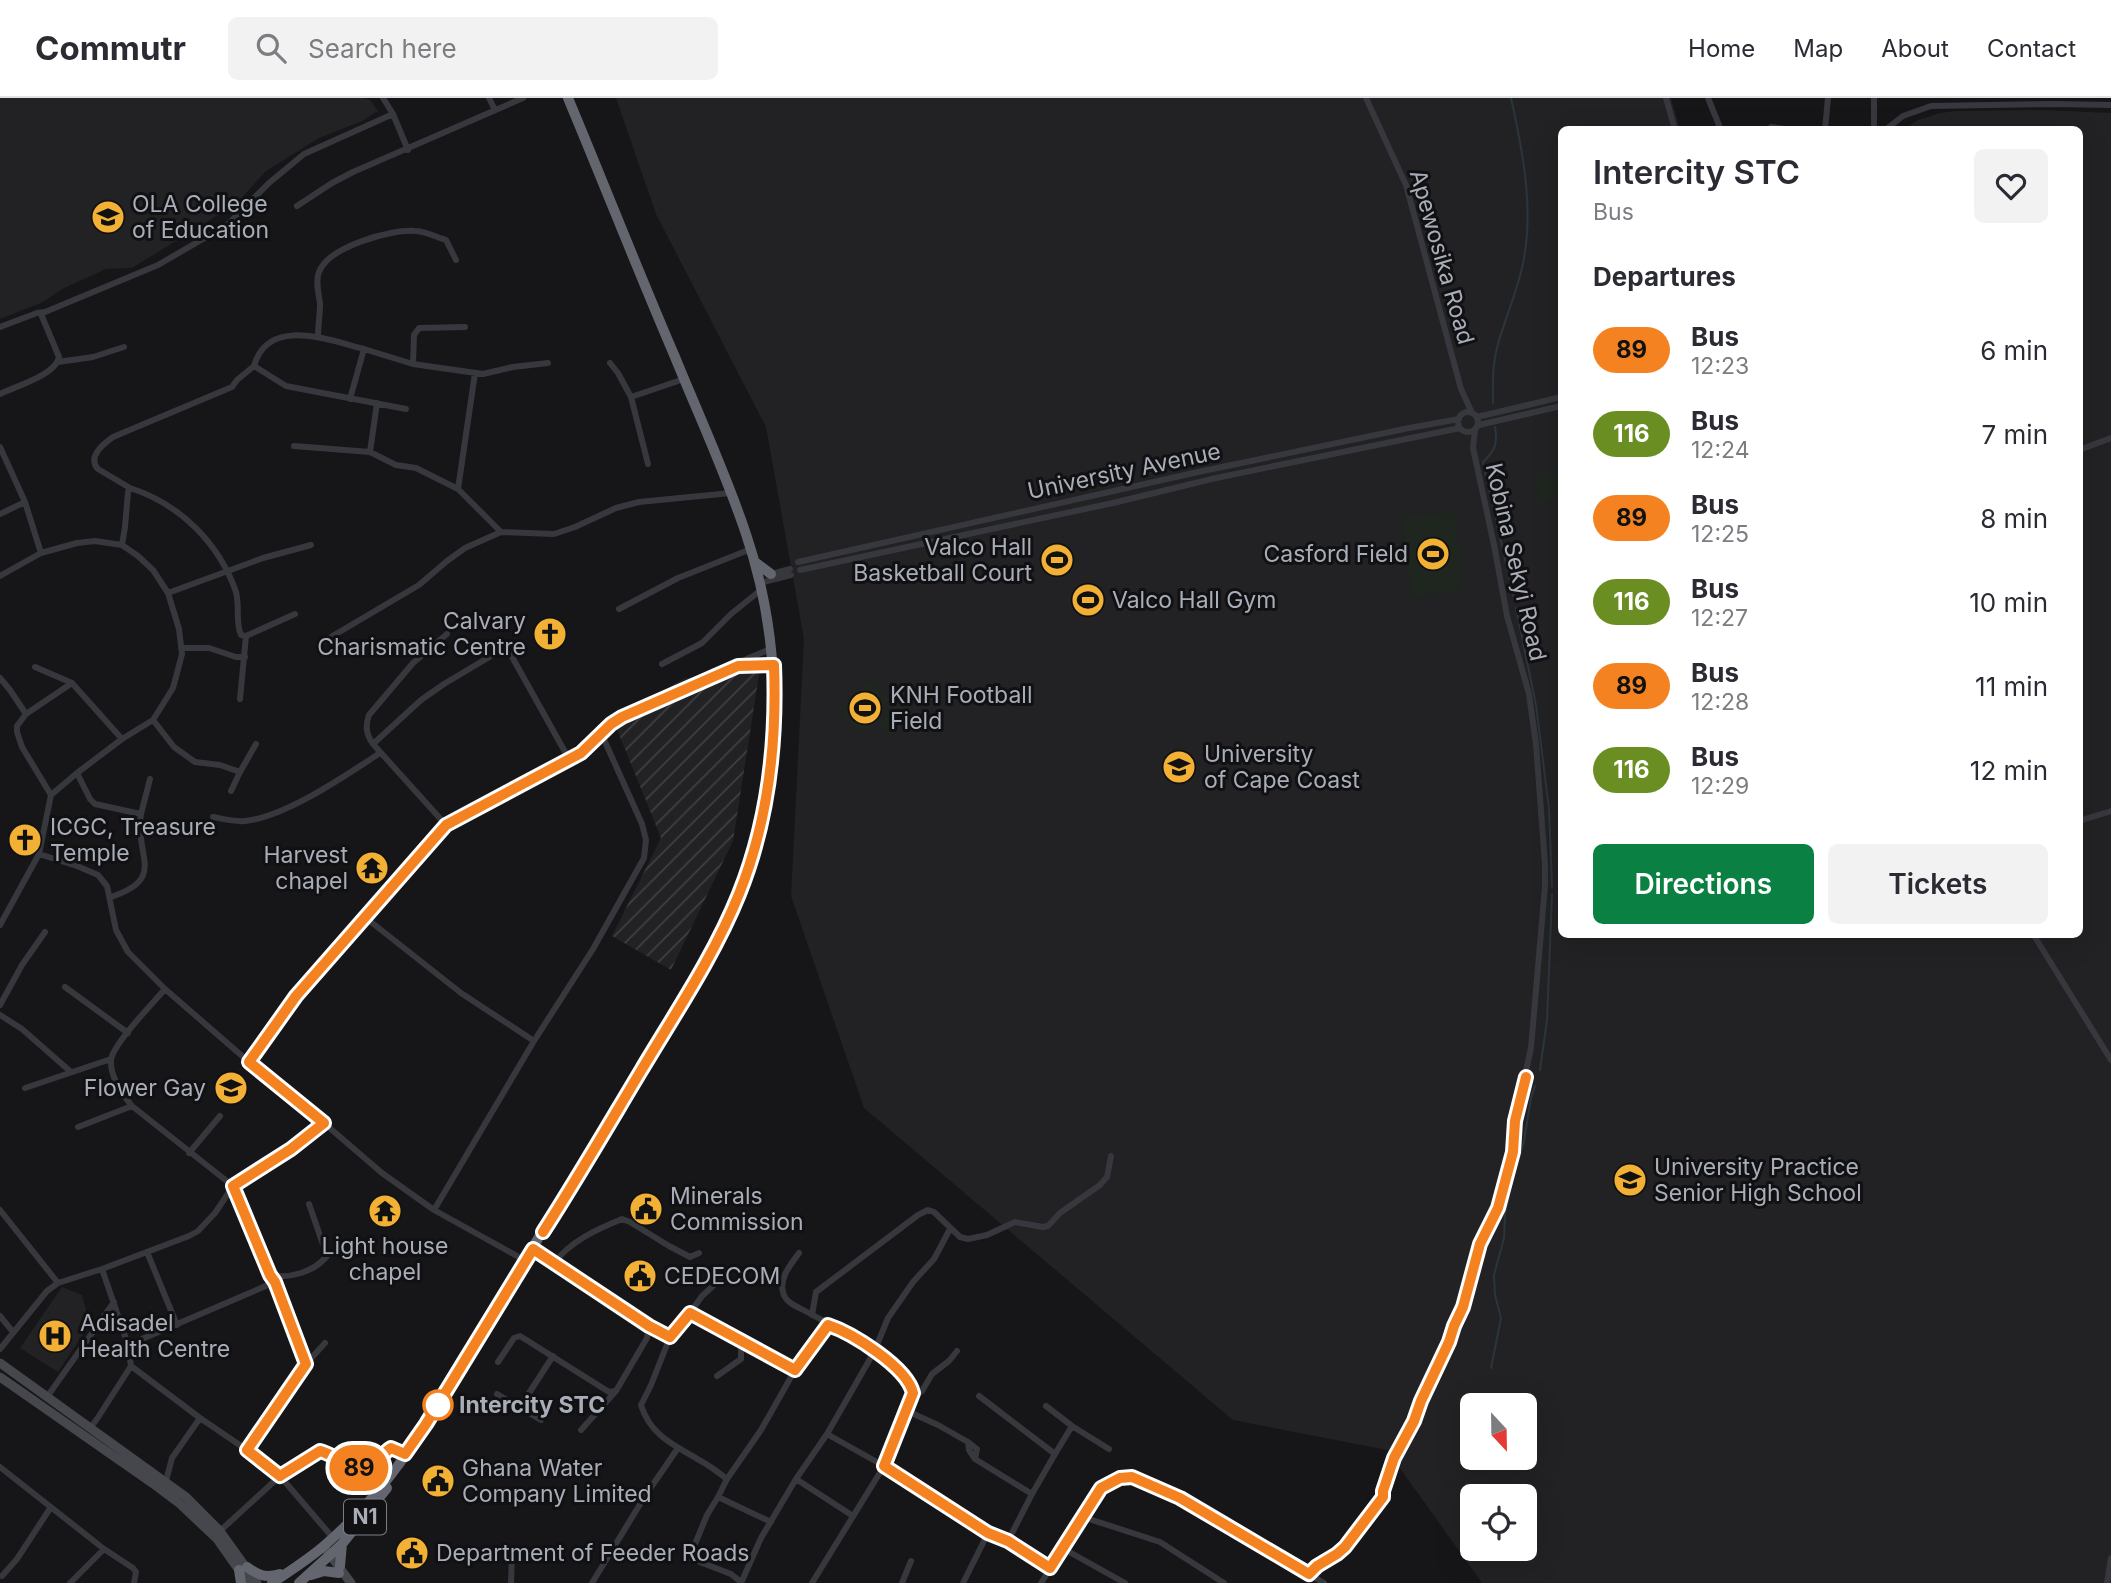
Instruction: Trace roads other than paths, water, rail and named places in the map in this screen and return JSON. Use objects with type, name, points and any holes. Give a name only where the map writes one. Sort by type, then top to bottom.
[{"type":"highway","name":"N1","points":[[337,1541],[417,1439],[697,979],[739,894],[767,793],[775,712],[774,665],[755,562],[731,493],[568,98]]},
{"type":"highway","points":[[755,562],[772,577],[761,586]]},
{"type":"highway","name":"N1","points":[[304,1580],[325,1552],[386,1489],[414,1448],[417,1439]]},
{"type":"highway","points":[[304,1580],[324,1572],[344,1575],[337,1541]]},
{"type":"highway","name":"N1","points":[[272,1583],[325,1552]]},
{"type":"highway","points":[[242,1583],[243,1568],[266,1577],[286,1573]]},
{"type":"street","points":[[383,98],[408,150]]},
{"type":"street","points":[[489,98],[495,110]]},
{"type":"street","points":[[297,206],[353,172],[523,98]]},
{"type":"street","name":"Apewosika Road","points":[[1366,98],[1406,185],[1461,389]]},
{"type":"street","points":[[1666,98],[1674,126]]},
{"type":"street","points":[[1707,98],[1719,126]]},
{"type":"street","points":[[1825,126],[1828,98]]},
{"type":"street","points":[[1874,98],[1874,126]]},
{"type":"street","points":[[1926,98],[1931,106]]},
{"type":"street","points":[[1890,126],[1903,116],[1931,106],[1980,101],[2054,101],[2111,106]]},
{"type":"street","points":[[0,327],[45,312],[158,265],[227,225],[269,183],[304,154],[393,114]]},
{"type":"street","points":[[318,337],[320,304],[317,275],[331,257],[350,246],[387,235],[415,231],[446,240],[456,260]]},
{"type":"street","points":[[45,312],[41,314],[59,357],[58,362]]},
{"type":"street","points":[[413,364],[414,335],[419,328],[465,327]]},
{"type":"street","points":[[295,614],[246,636],[241,635],[238,629],[239,605],[227,571],[198,528],[159,500],[130,488],[98,469],[94,465],[94,459],[105,442],[232,387],[254,366],[265,345],[284,336],[302,334],[318,337],[413,364],[483,374],[548,363]]},
{"type":"street","points":[[0,394],[48,372],[58,362],[93,357],[124,347]]},
{"type":"street","points":[[350,399],[364,349]]},
{"type":"street","points":[[610,363],[631,397],[648,464]]},
{"type":"street","points":[[254,366],[286,386],[405,409]]},
{"type":"street","points":[[458,489],[475,373]]},
{"type":"street","points":[[631,397],[684,379]]},
{"type":"street","points":[[1461,389],[1464,413],[1459,419],[1460,428],[1467,432],[1473,448]]},
{"type":"street","points":[[1461,389],[1475,415],[1477,427]]},
{"type":"street","points":[[1464,413],[1475,415],[1558,398]]},
{"type":"street","points":[[370,452],[377,404]]},
{"type":"street","points":[[1467,432],[1477,427],[1558,407]]},
{"type":"street","name":"University Avenue","points":[[798,562],[1214,469],[1459,419]]},
{"type":"street","name":"Kobina Sekyi Road","points":[[1309,1574],[1345,1547],[1383,1497],[1394,1458],[1414,1421],[1449,1342],[1463,1307],[1480,1244],[1498,1208],[1513,1152],[1515,1121],[1526,1077],[1536,1008],[1545,886],[1536,744],[1530,694],[1507,616],[1473,448],[1477,427]]},
{"type":"street","name":"University Avenue","points":[[800,570],[1113,503],[1216,478],[1460,428]]},
{"type":"street","points":[[2083,448],[2111,438]]},
{"type":"street","points":[[294,446],[370,452],[397,465],[416,468],[458,489],[501,532]]},
{"type":"street","points":[[0,447],[24,502],[41,553]]},
{"type":"street","points":[[122,545],[130,488]]},
{"type":"street","points":[[319,644],[419,585],[466,548],[501,532],[554,534],[615,508],[639,502],[731,493]]},
{"type":"street","points":[[0,514],[24,502]]},
{"type":"street","points":[[0,576],[41,553],[76,543],[95,541],[122,545],[153,570],[168,593],[182,648],[181,663],[173,688],[153,720],[77,772],[51,795],[39,854],[3,912],[0,925]]},
{"type":"street","points":[[168,593],[263,558],[311,545]]},
{"type":"street","points":[[619,608],[678,578],[751,549]]},
{"type":"street","points":[[662,664],[702,643],[772,577],[791,572]]},
{"type":"street","points":[[446,825],[380,753],[368,737],[366,724],[369,715],[414,663],[447,634]]},
{"type":"street","points":[[240,699],[246,636]]},
{"type":"street","points":[[182,648],[209,648],[236,657],[245,657]]},
{"type":"street","points":[[249,1062],[289,1005],[446,825],[581,753],[611,724],[631,713],[772,649]]},
{"type":"street","points":[[373,744],[444,684],[496,653],[505,651],[511,655],[569,759]]},
{"type":"street","points":[[738,666],[774,665]]},
{"type":"street","points":[[35,667],[72,683],[122,739]]},
{"type":"street","points":[[0,678],[26,714]]},
{"type":"street","points":[[51,795],[28,758],[17,732],[18,726],[26,714],[72,683]]},
{"type":"street","points":[[153,720],[174,747],[195,762],[220,765],[240,772]]},
{"type":"street","points":[[435,1210],[534,1041],[593,949],[644,858],[646,840],[642,824],[601,735]]},
{"type":"street","points":[[232,791],[256,744]]},
{"type":"street","points":[[213,817],[247,821],[284,809],[345,776],[380,753]]},
{"type":"street","points":[[77,772],[95,804],[141,814]]},
{"type":"street","points":[[111,897],[126,892],[144,877],[146,865],[140,838],[141,814],[150,779]]},
{"type":"street","points":[[2083,820],[2111,811]]},
{"type":"street","points":[[39,854],[98,875],[111,897],[119,939],[128,952],[165,989],[249,1062],[382,1173],[435,1210],[526,1261]]},
{"type":"street","points":[[366,918],[461,993],[534,1041]]},
{"type":"street","points":[[0,1005],[22,965],[45,932]]},
{"type":"street","points":[[2035,938],[2111,1059]]},
{"type":"street","points":[[65,988],[128,1032]]},
{"type":"street","points":[[165,989],[117,1046],[111,1059],[116,1081],[132,1106],[233,1186],[275,1282],[306,1364]]},
{"type":"street","points":[[0,1016],[29,1034],[71,1072]]},
{"type":"street","points":[[25,1088],[111,1059]]},
{"type":"street","points":[[78,1127],[132,1106]]},
{"type":"street","points":[[189,1153],[220,1116]]},
{"type":"street","points":[[0,1349],[47,1291],[58,1283],[102,1269],[198,1231],[215,1213],[233,1186],[291,1149],[324,1123]]},
{"type":"street","points":[[812,1315],[816,1292],[918,1215],[928,1210],[934,1212],[960,1237],[968,1239],[987,1235],[1015,1222],[1048,1226],[1060,1213],[1100,1185],[1107,1177],[1111,1156]]},
{"type":"street","points":[[270,1275],[291,1277],[319,1264],[327,1256],[309,1204]]},
{"type":"street","points":[[0,1210],[58,1283]]},
{"type":"street","points":[[553,1264],[583,1237],[622,1219],[679,1252],[690,1256],[699,1253]]},
{"type":"street","points":[[828,1325],[795,1370],[761,1430],[727,1479],[707,1515],[690,1556],[730,1574],[741,1582],[761,1538],[827,1434],[874,1352],[888,1318],[913,1282],[934,1259],[950,1229]]},
{"type":"street","points":[[533,1249],[670,1337]]},
{"type":"street","points":[[147,1252],[177,1325]]},
{"type":"street","points":[[799,1253],[782,1282],[786,1299],[858,1340],[893,1364],[905,1375],[913,1393],[884,1466],[812,1583]]},
{"type":"street","points":[[90,1428],[131,1366],[128,1345],[102,1269]]},
{"type":"street","points":[[723,1277],[702,1296],[670,1337],[641,1405],[651,1427],[665,1440],[727,1479]]},
{"type":"street","points":[[128,1345],[275,1282]]},
{"type":"street","points":[[47,1397],[114,1302]]},
{"type":"street","points":[[690,1313],[795,1370]]},
{"type":"street","points":[[0,1316],[13,1332]]},
{"type":"street","points":[[581,1430],[616,1391],[647,1338],[649,1326]]},
{"type":"street","points":[[498,1362],[514,1338],[520,1336],[609,1392],[616,1391]]},
{"type":"street","points":[[717,1376],[741,1359],[741,1342]]},
{"type":"street","points":[[247,1450],[306,1364],[325,1343]]},
{"type":"street","points":[[913,1393],[922,1391],[932,1374],[957,1351]]},
{"type":"street","points":[[520,1407],[553,1356]]},
{"type":"street","points":[[0,1363],[166,1481],[257,1583]]},
{"type":"street","points":[[131,1366],[280,1476],[337,1541]]},
{"type":"street","points":[[0,1377],[183,1501],[220,1531],[243,1568],[248,1583]]},
{"type":"street","points":[[497,1394],[541,1420]]},
{"type":"street","points":[[979,1396],[1055,1454]]},
{"type":"street","points":[[1046,1406],[1109,1449]]},
{"type":"street","points":[[907,1411],[968,1442],[968,1450],[975,1459],[1032,1494]]},
{"type":"street","points":[[166,1481],[172,1458],[200,1418]]},
{"type":"street","points":[[1008,1541],[1072,1426]]},
{"type":"street","points":[[827,1434],[1050,1568]]},
{"type":"street","points":[[220,1531],[280,1476],[320,1451],[330,1453],[358,1468],[367,1467],[391,1448],[405,1454]]},
{"type":"street","points":[[592,1583],[678,1448]]},
{"type":"street","points":[[0,1467],[132,1568],[136,1572],[134,1583]]},
{"type":"street","points":[[1041,1583],[1101,1488],[1120,1478],[1132,1477],[1180,1498],[1324,1583]]},
{"type":"street","points":[[796,1479],[853,1516]]},
{"type":"street","points":[[718,1497],[771,1522]]},
{"type":"street","points":[[2,1576],[17,1559],[51,1507]]},
{"type":"street","points":[[1083,1517],[1160,1542],[1224,1583]]},
{"type":"street","points":[[963,1583],[988,1533]]},
{"type":"street","points":[[70,1583],[104,1549]]},
{"type":"street","points":[[1064,1549],[1125,1583]]},
{"type":"street","points":[[325,1552],[344,1575]]},
{"type":"street","points":[[511,1583],[512,1554]]},
{"type":"street","points":[[2107,1583],[2111,1559]]},
{"type":"street","points":[[902,1583],[911,1561]]},
{"type":"waterway","points":[[1493,403],[1496,351],[1517,287],[1526,247],[1526,183],[1511,98]]},
{"type":"waterway","points":[[1495,427],[1495,446],[1483,462],[1514,599]]},
{"type":"waterway","points":[[1516,608],[1536,705],[1549,809],[1552,887]]},
{"type":"waterway","points":[[1540,1070],[1547,1020],[1552,894]]},
{"type":"waterway","points":[[1511,1185],[1524,1141],[1535,1086]]},
{"type":"waterway","points":[[1491,1368],[1501,1318],[1495,1295],[1494,1275],[1504,1238],[1509,1196]]},
{"type":"place","name":"OLA College of Education","points":[[108,217]]},
{"type":"place","name":"Casford Field","points":[[1433,554]]},
{"type":"place","name":"Valco Hall Basketball Court","points":[[1057,560]]},
{"type":"place","name":"Valco Hall Gym","points":[[1088,600]]},
{"type":"place","name":"Calvary Charismatic Centre","points":[[550,634]]},
{"type":"place","name":"KNH Football Field","points":[[865,708]]},
{"type":"place","name":"University of Cape Coast","points":[[1179,767]]},
{"type":"place","name":"ICGC, Treasure Temple","points":[[25,840]]},
{"type":"place","name":"Harvest chapel","points":[[372,868]]},
{"type":"place","name":"Flower Gay","points":[[231,1088]]},
{"type":"place","name":"University Practice Senior High School","points":[[1630,1180]]},
{"type":"place","name":"Minerals Commission","points":[[646,1209]]},
{"type":"place","name":"Light house chapel","points":[[385,1211]]},
{"type":"place","name":"CEDECOM","points":[[640,1276]]},
{"type":"place","name":"Adisadel Health Centre","points":[[55,1336]]},
{"type":"place","name":"Intercity STC","points":[[438,1405]]},
{"type":"place","name":"Ghana Water Company Limited","points":[[438,1481]]},
{"type":"place","name":"Department of Feeder Roads","points":[[412,1553]]}]
